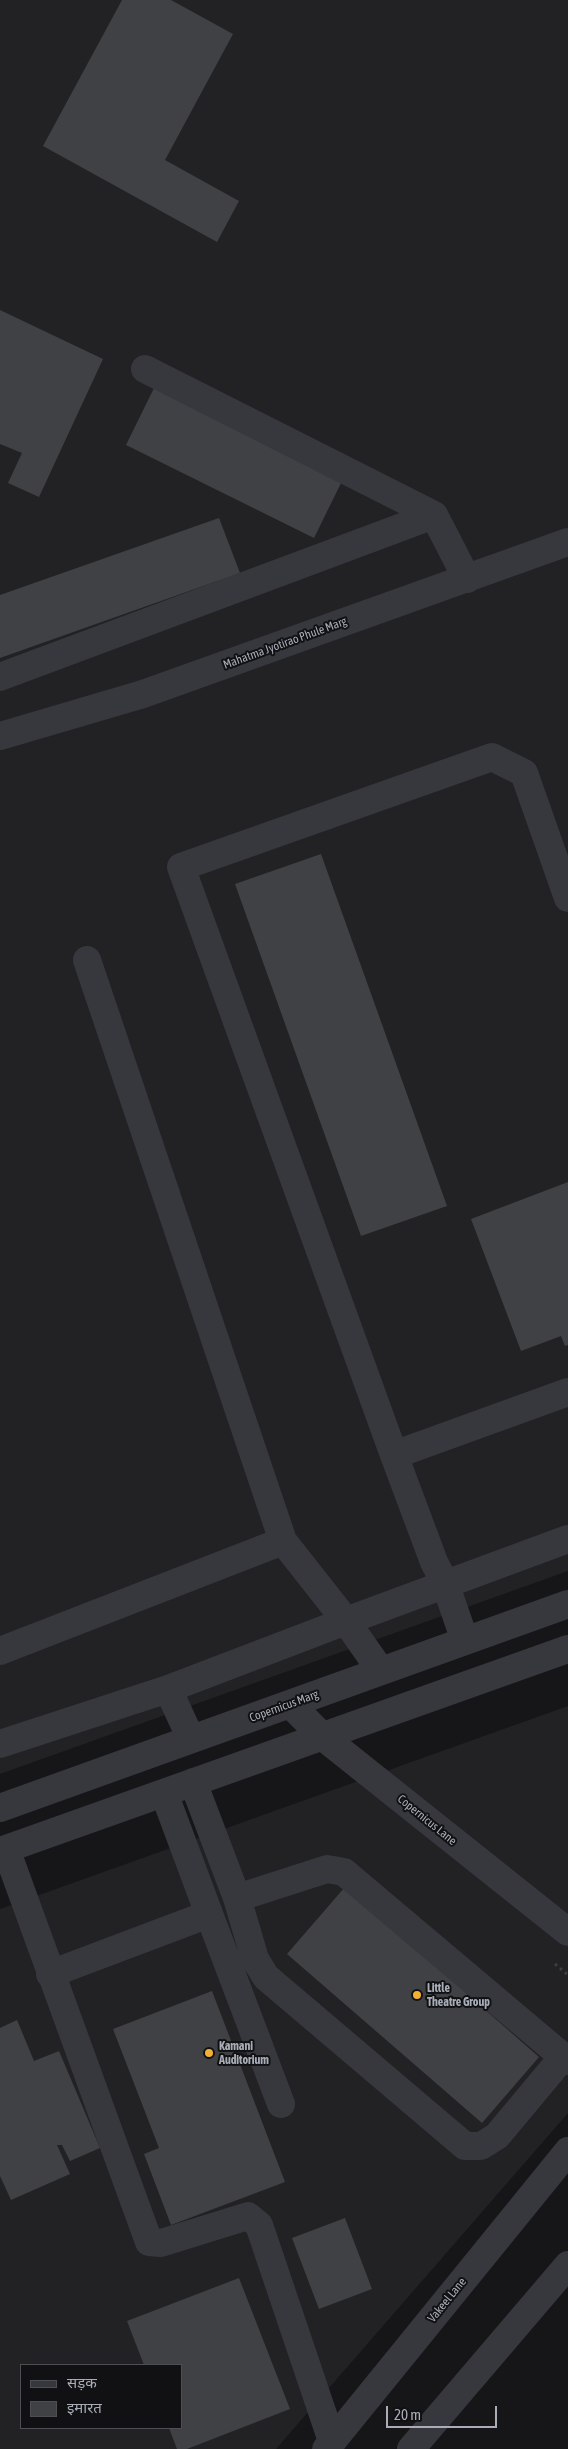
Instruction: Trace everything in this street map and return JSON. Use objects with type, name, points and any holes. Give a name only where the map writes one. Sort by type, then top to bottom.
[{"type":"street","points":[[145,369],[434,515],[468,578]]},
{"type":"street","points":[[0,677],[434,515]]},
{"type":"street","name":"Mahatma Jyotirao Phule Marg","points":[[0,736],[143,694],[568,542]]},
{"type":"street","points":[[465,1641],[445,1584],[434,1562],[394,1455],[181,867],[492,757],[524,773],[568,898]]},
{"type":"street","points":[[88,960],[283,1540],[346,1621],[381,1671]]},
{"type":"street","points":[[394,1455],[568,1392]]},
{"type":"street","points":[[0,1744],[168,1689],[568,1539]]},
{"type":"street","points":[[0,1651],[283,1540]]},
{"type":"street","name":"Copernicus Marg","points":[[0,1808],[568,1604]]},
{"type":"street","points":[[329,2445],[259,2225],[248,2216],[161,2243],[149,2242],[3,1850],[568,1649]]},
{"type":"street","points":[[168,1689],[191,1739]]},
{"type":"street","name":"Copernicus Lane","points":[[290,1704],[322,1736],[568,1932]]},
{"type":"street","points":[[193,1782],[236,1898],[255,1959],[266,1977],[465,2146],[481,2146],[497,2136],[566,2059],[344,1872],[326,1869],[236,1898]]},
{"type":"street","points":[[164,1793],[281,2104]]},
{"type":"street","points":[[50,1974],[209,1914]]},
{"type":"street","name":"Vakeel Lane","points":[[329,2445],[568,2151]]},
{"type":"street","points":[[410,2449],[568,2265]]},
{"type":"shaded area","points":[[0,0],[568,0],[568,1571],[0,1774]]},
{"type":"shaded area","points":[[568,1706],[568,2113],[276,2449],[0,2449],[0,1909]]},
{"type":"building","points":[[122,0],[171,0],[233,34],[165,160],[239,201],[217,242],[43,146]]},
{"type":"building","points":[[0,310],[103,359],[39,497],[8,483],[22,453],[0,444]]},
{"type":"building","points":[[155,386],[343,479],[314,538],[126,445]]},
{"type":"building","points":[[219,518],[240,573],[0,658],[0,595]]},
{"type":"building","points":[[321,854],[447,1206],[361,1236],[235,884]]},
{"type":"building","points":[[568,1182],[568,1345],[565,1346],[561,1336],[521,1351],[471,1219]]},
{"type":"building","points":[[345,1887],[539,2057],[482,2123],[287,1954]]},
{"type":"building","points":[[212,1991],[285,2182],[171,2225],[144,2154],[159,2148],[113,2029]]},
{"type":"building","points":[[17,2020],[34,2061],[59,2051],[100,2148],[70,2161],[62,2145],[57,2145],[70,2174],[11,2200],[0,2176],[0,2028]]},
{"type":"building","points":[[345,2218],[372,2289],[319,2309],[292,2238]]},
{"type":"building","points":[[239,2278],[290,2409],[187,2449],[177,2449],[169,2429],[182,2429],[182,2364],[144,2364],[127,2321]]},
{"type":"place","name":"Little Theatre Group","points":[[417,1995]]},
{"type":"place","name":"Kamani Auditorium","points":[[209,2053]]}]
